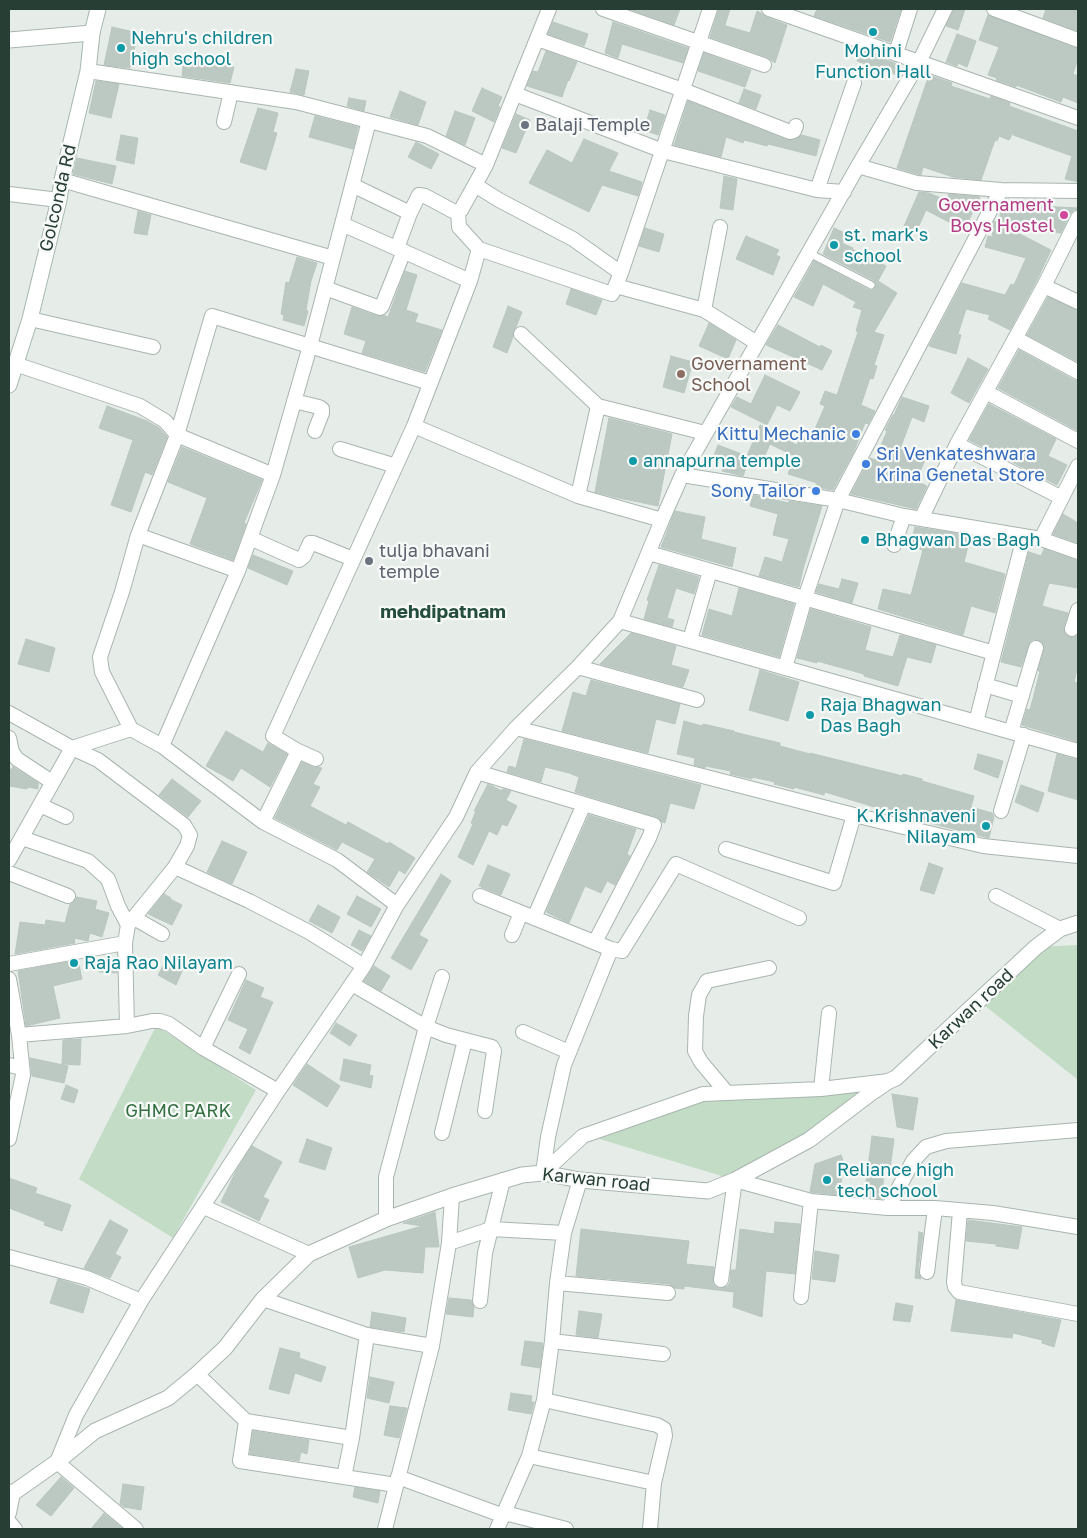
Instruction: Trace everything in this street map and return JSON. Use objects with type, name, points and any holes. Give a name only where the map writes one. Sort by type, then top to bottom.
[{"type":"street","name":"Golconda Rd","points":[[9,385],[30,319],[59,200],[88,71],[92,33],[98,9]]},
{"type":"street","points":[[549,9],[486,165],[461,210],[458,212],[459,227],[479,249],[612,294],[663,151],[710,9]]},
{"type":"street","points":[[604,9],[764,65]]},
{"type":"street","points":[[769,9],[1078,118]]},
{"type":"street","points":[[808,23],[812,9]]},
{"type":"street","points":[[896,53],[910,9]]},
{"type":"street","points":[[136,1529],[56,1462],[76,1415],[141,1302],[278,1091],[364,966],[397,905],[456,817],[477,772],[516,728],[578,667],[620,621],[682,475],[919,62],[945,9]]},
{"type":"street","points":[[994,9],[1078,40]]},
{"type":"street","points":[[9,40],[92,33]]},
{"type":"street","points":[[537,39],[682,90],[790,132],[794,131],[796,126]]},
{"type":"street","points":[[88,71],[296,102],[427,136],[486,165]]},
{"type":"street","points":[[817,190],[854,82]]},
{"type":"street","points":[[224,122],[231,92]]},
{"type":"street","points":[[515,94],[663,151],[817,190],[844,192]]},
{"type":"street","points":[[162,746],[238,571],[273,475],[310,346],[369,121]]},
{"type":"street","points":[[858,166],[917,182],[1001,190],[1078,191]]},
{"type":"street","points":[[62,180],[333,258]]},
{"type":"street","points":[[352,185],[410,213]]},
{"type":"street","points":[[475,185],[499,200],[573,239],[621,273]]},
{"type":"street","points":[[785,668],[805,598],[838,500],[1001,190]]},
{"type":"street","points":[[9,194],[59,200]]},
{"type":"street","points":[[325,288],[380,308],[400,250],[410,213],[419,195],[458,212]]},
{"type":"street","points":[[921,519],[957,444],[1044,286],[1074,238],[1078,218]]},
{"type":"street","points":[[342,224],[470,281]]},
{"type":"street","points":[[704,310],[720,227]]},
{"type":"street","points":[[316,759],[272,736],[414,426],[470,281],[479,249]]},
{"type":"street","points":[[616,286],[704,310],[757,343]]},
{"type":"street","points":[[1044,286],[1078,302]]},
{"type":"street","points":[[397,905],[337,860],[263,822],[162,746],[131,729],[102,672],[100,657],[122,592],[138,535],[177,435],[212,316],[430,383]]},
{"type":"street","points":[[30,319],[153,347]]},
{"type":"street","points":[[522,334],[598,406],[705,433]]},
{"type":"street","points":[[1015,338],[1078,372]]},
{"type":"street","points":[[15,364],[140,406],[165,421],[177,435],[273,475]]},
{"type":"street","points":[[986,392],[1078,441]]},
{"type":"street","points":[[294,401],[322,409],[315,430]]},
{"type":"street","points":[[578,496],[598,406]]},
{"type":"street","points":[[414,426],[578,496],[662,520]]},
{"type":"street","points":[[957,444],[1062,498]]},
{"type":"street","points":[[340,449],[396,466]]},
{"type":"street","points":[[1041,539],[1078,466]]},
{"type":"street","points":[[682,475],[838,500],[904,516],[1041,539],[1078,552]]},
{"type":"street","points":[[894,545],[904,516]]},
{"type":"street","points":[[138,535],[238,571]]},
{"type":"street","points":[[976,722],[1024,537]]},
{"type":"street","points":[[250,538],[299,560],[310,543],[353,559]]},
{"type":"street","points":[[649,553],[994,653]]},
{"type":"street","points":[[690,640],[710,571]]},
{"type":"street","points":[[1072,630],[1078,610]]},
{"type":"street","points":[[620,621],[1078,751]]},
{"type":"street","points":[[1001,811],[1017,734],[1022,696],[1036,648]]},
{"type":"street","points":[[578,667],[697,700]]},
{"type":"street","points":[[985,685],[1022,696]]},
{"type":"street","points":[[9,713],[72,748],[98,760],[184,825],[190,835],[190,840],[175,867],[131,922],[125,943],[126,1026]]},
{"type":"street","points":[[516,728],[854,815],[983,846],[1078,856]]},
{"type":"street","points":[[10,855],[22,838],[72,748],[131,729]]},
{"type":"street","points":[[9,747],[17,759],[52,782]]},
{"type":"street","points":[[263,822],[298,751]]},
{"type":"street","points":[[477,772],[654,825],[650,838],[595,942]]},
{"type":"street","points":[[40,804],[66,817]]},
{"type":"street","points":[[512,935],[528,916],[584,804]]},
{"type":"street","points":[[726,849],[834,883],[854,815]]},
{"type":"street","points":[[22,838],[88,861],[108,879],[118,906],[131,922],[162,934]]},
{"type":"street","points":[[480,896],[611,949],[622,951],[676,864],[799,918]]},
{"type":"street","points":[[175,867],[249,901],[309,932],[364,966]]},
{"type":"street","points":[[9,873],[68,896]]},
{"type":"street","points":[[996,896],[1060,929]]},
{"type":"street","name":"Karwan road","points":[[11,1493],[56,1462],[95,1430],[168,1398],[225,1348],[263,1299],[309,1254],[386,1219],[522,1174],[542,1173],[580,1180],[708,1191],[735,1180],[809,1140],[871,1093],[896,1078],[1036,947],[1060,929],[1078,922]]},
{"type":"street","points":[[9,964],[125,943]]},
{"type":"street","points":[[542,1173],[564,1065],[611,949]]},
{"type":"street","points":[[727,1093],[701,1062],[695,1051],[699,995],[707,980],[769,968]]},
{"type":"street","points":[[203,1048],[238,974]]},
{"type":"street","points":[[386,1219],[386,1177],[426,1027],[442,977]]},
{"type":"street","points":[[9,979],[19,1035],[15,1067],[23,1074],[9,1140]]},
{"type":"street","points":[[352,984],[426,1027],[494,1048],[485,1112]]},
{"type":"street","points":[[822,1089],[829,1013]]},
{"type":"street","points":[[19,1035],[126,1026],[160,1021],[169,1024],[203,1048],[278,1091]]},
{"type":"street","points":[[523,1032],[569,1052]]},
{"type":"street","points":[[442,1133],[465,1040]]},
{"type":"street","points":[[542,1173],[583,1136],[703,1094],[822,1089],[889,1082]]},
{"type":"street","points":[[888,1208],[913,1161],[926,1147],[946,1141],[1078,1130]]},
{"type":"street","points":[[480,1301],[485,1252],[502,1180]]},
{"type":"street","points":[[498,1529],[529,1456],[544,1400],[552,1341],[556,1283],[564,1233],[580,1180]]},
{"type":"street","points":[[722,1280],[735,1180],[811,1201],[888,1208],[935,1208],[993,1214],[1078,1227]]},
{"type":"street","points":[[385,1529],[432,1346],[449,1243],[452,1196]]},
{"type":"street","points":[[800,1297],[811,1201]]},
{"type":"street","points":[[204,1207],[309,1254]]},
{"type":"street","points":[[927,1272],[935,1208]]},
{"type":"street","points":[[960,1211],[954,1282],[955,1287],[960,1292],[1078,1314]]},
{"type":"street","points":[[449,1243],[491,1229],[564,1233]]},
{"type":"street","points":[[9,1258],[87,1278],[141,1302]]},
{"type":"street","points":[[556,1283],[668,1293]]},
{"type":"street","points":[[263,1299],[367,1335],[432,1346]]},
{"type":"street","points":[[344,1477],[352,1438],[367,1335]]},
{"type":"street","points":[[552,1341],[663,1354]]},
{"type":"street","points":[[197,1374],[246,1421],[352,1438]]},
{"type":"street","points":[[544,1400],[657,1425],[664,1429],[666,1436],[654,1483],[650,1529]]},
{"type":"street","points":[[246,1421],[240,1460],[344,1477],[397,1481],[504,1515],[566,1529]]},
{"type":"street","points":[[529,1456],[654,1483]]},
{"type":"street","points":[[9,1513],[11,1493]]},
{"type":"street","points":[[9,1522],[15,1529]]},
{"type":"lane","points":[[808,253],[870,285]]},
{"type":"green space","points":[[1078,945],[1078,1080],[979,1001],[1036,947]]},
{"type":"green space","name":"GHMC PARK","points":[[156,1026],[256,1090],[173,1238],[79,1179]]},
{"type":"green space","points":[[737,1090],[871,1093],[792,1141],[735,1180],[593,1137]]},
{"type":"building","points":[[629,9],[680,9],[674,25]]},
{"type":"building","points":[[719,9],[730,9],[726,26],[750,33],[757,11],[766,17],[787,25],[775,63],[767,57],[710,37]]},
{"type":"building","name":"Mohini Function Hall","points":[[817,9],[901,9],[890,42],[814,16]]},
{"type":"building","points":[[954,9],[965,9],[958,30],[946,26]]},
{"type":"building","points":[[1046,9],[1078,9],[1078,31],[1043,18]]},
{"type":"building","points":[[988,15],[1078,49],[1078,58],[1073,74],[1078,76],[1078,103],[1063,97],[1061,102],[1016,85],[1016,87],[996,80],[997,78],[988,75],[999,47],[979,40]]},
{"type":"building","points":[[553,22],[588,34],[584,46],[548,34]]},
{"type":"building","points":[[613,22],[688,48],[683,63],[622,44],[618,58],[605,53]]},
{"type":"building","name":"Nehru's children high school","points":[[112,27],[138,33],[130,68],[104,65]]},
{"type":"building","points":[[957,34],[976,41],[967,67],[958,63],[957,66],[946,62]]},
{"type":"building","points":[[546,51],[577,62],[562,97],[527,86],[533,71],[538,72]]},
{"type":"building","points":[[861,51],[900,65],[897,75],[857,61]]},
{"type":"building","points":[[704,53],[751,70],[745,87],[698,71]]},
{"type":"building","points":[[184,56],[234,67],[230,83],[182,76]]},
{"type":"building","points":[[296,69],[309,71],[304,95],[290,92]]},
{"type":"building","points":[[929,75],[952,83],[951,86],[990,99],[991,96],[1010,103],[1009,106],[1078,131],[1078,182],[1065,179],[1072,156],[1013,135],[1014,131],[1009,140],[999,136],[997,141],[995,140],[981,180],[953,177],[923,167],[921,175],[897,168]]},
{"type":"building","points":[[96,81],[119,84],[111,118],[89,113]]},
{"type":"building","points":[[482,88],[502,97],[494,122],[472,111]]},
{"type":"building","points":[[744,89],[761,95],[756,109],[739,103]]},
{"type":"building","points":[[400,91],[426,102],[418,125],[390,117]]},
{"type":"building","points":[[349,98],[366,101],[364,111],[347,106]]},
{"type":"building","points":[[688,101],[787,140],[796,139],[802,135],[820,140],[816,156],[768,144],[767,146],[744,140],[743,143],[726,137],[721,157],[674,145]]},
{"type":"building","points":[[258,108],[278,113],[273,132],[277,133],[266,170],[240,162]]},
{"type":"building","points":[[650,110],[665,115],[658,135],[644,130]]},
{"type":"building","points":[[455,111],[475,118],[465,145],[446,136]]},
{"type":"building","points":[[516,114],[530,120],[516,153],[502,148]]},
{"type":"building","points":[[315,116],[358,127],[353,149],[309,137]]},
{"type":"building","points":[[121,135],[138,138],[134,164],[116,160]]},
{"type":"building","points":[[584,139],[618,153],[609,171],[642,182],[638,196],[602,185],[589,212],[529,183],[547,150],[572,163]]},
{"type":"building","points":[[416,142],[439,154],[431,169],[408,157]]},
{"type":"building","points":[[77,158],[116,166],[112,184],[73,174]]},
{"type":"building","points":[[724,176],[737,179],[733,210],[720,208]]},
{"type":"building","points":[[919,192],[929,193],[946,200],[949,194],[980,197],[964,230],[926,210],[916,232],[904,226]]},
{"type":"building","points":[[1004,203],[1037,208],[1038,206],[1078,209],[1070,214],[1061,233],[1010,229],[1051,250],[1010,330],[988,319],[990,315],[966,309],[958,334],[961,335],[956,354],[929,346],[962,283],[1005,295],[1011,284],[1014,285],[1026,258],[985,247],[988,236],[992,237],[994,221],[999,224],[1001,209]]},
{"type":"building","points":[[138,211],[151,215],[147,235],[134,233]]},
{"type":"building","points":[[645,228],[664,234],[659,252],[639,246]]},
{"type":"building","points":[[834,228],[847,234],[842,243],[886,266],[878,281],[897,293],[874,332],[884,335],[874,365],[877,366],[873,379],[870,378],[861,405],[875,411],[868,424],[865,423],[854,451],[833,490],[815,487],[817,483],[788,474],[794,456],[770,444],[762,462],[750,457],[743,476],[722,471],[725,462],[713,458],[718,445],[747,456],[760,425],[797,445],[800,437],[810,440],[825,406],[820,404],[825,391],[837,395],[858,332],[856,331],[862,310],[853,307],[856,302],[823,284],[813,306],[794,297],[814,261],[869,290],[873,290],[876,285],[873,280],[823,254]]},
{"type":"building","points":[[746,236],[779,250],[776,255],[780,257],[773,275],[736,259]]},
{"type":"building","points":[[297,257],[317,263],[311,281],[306,310],[308,311],[304,326],[283,320],[284,315],[281,314],[286,282],[289,283]]},
{"type":"building","points":[[405,271],[417,275],[406,310],[418,314],[415,322],[442,330],[425,372],[362,353],[366,341],[344,334],[352,307],[377,316],[384,315],[388,317]]},
{"type":"building","points":[[571,289],[602,300],[596,315],[566,304]]},
{"type":"building","points":[[1048,297],[1078,311],[1078,362],[1027,335]]},
{"type":"building","points":[[508,306],[522,312],[513,332],[507,353],[493,347]]},
{"type":"building","points":[[709,323],[736,340],[728,359],[699,346]]},
{"type":"building","points":[[778,325],[820,347],[821,345],[832,351],[822,370],[766,345]]},
{"type":"building","points":[[1019,350],[1078,381],[1078,431],[998,388]]},
{"type":"building","points":[[671,356],[693,362],[684,393],[663,387]]},
{"type":"building","points":[[968,358],[988,369],[969,403],[951,393]]},
{"type":"building","points":[[765,375],[800,392],[790,411],[777,405],[767,425],[731,407],[737,397],[751,404]]},
{"type":"building","points":[[902,397],[929,406],[924,422],[912,417],[900,449],[925,460],[916,481],[927,486],[916,509],[851,494],[870,458],[875,460],[887,431],[885,430]]},
{"type":"building","points":[[989,404],[1056,439],[1048,456],[1067,465],[1057,485],[969,440]]},
{"type":"building","points":[[107,406],[147,421],[159,428],[167,437],[152,475],[145,472],[131,512],[111,505],[133,440],[99,428]]},
{"type":"building","name":"annapurna temple","points":[[609,418],[672,434],[658,506],[595,492]]},
{"type":"building","points":[[182,447],[262,480],[244,523],[246,524],[233,560],[190,544],[207,498],[168,482]]},
{"type":"building","points":[[753,495],[789,503],[789,501],[822,506],[799,587],[759,576],[765,557],[782,562],[789,539],[773,535],[778,514],[750,506]]},
{"type":"building","points":[[675,511],[705,517],[701,539],[736,548],[732,567],[661,547]]},
{"type":"building","points":[[1063,514],[1078,523],[1078,543],[1053,534]]},
{"type":"building","points":[[915,527],[954,533],[970,538],[964,562],[1005,574],[995,613],[971,606],[963,635],[878,609],[883,589],[911,595],[923,550],[910,546]]},
{"type":"building","points":[[1044,549],[1078,561],[1078,588],[1049,583],[1042,606],[1068,613],[1064,631],[1070,637],[1078,635],[1078,665],[1074,682],[1078,683],[1078,742],[1022,725],[1027,709],[1030,710],[1040,671],[1038,671],[1044,650],[1042,642],[1034,639],[1030,642],[1021,667],[1001,662],[1029,552],[1041,556]]},
{"type":"building","points":[[253,555],[293,571],[287,585],[248,568]]},
{"type":"building","points":[[659,565],[699,577],[694,594],[676,588],[667,618],[674,620],[672,627],[644,619],[649,601],[647,600]]},
{"type":"building","points":[[842,579],[858,583],[852,603],[816,592],[819,584],[839,589]]},
{"type":"building","points":[[739,588],[794,604],[779,657],[702,635],[709,609],[732,616]]},
{"type":"building","points":[[811,609],[871,627],[865,650],[893,657],[900,635],[936,645],[931,663],[907,657],[898,686],[864,676],[864,674],[817,661],[817,663],[797,658]]},
{"type":"building","points":[[631,633],[676,646],[671,665],[689,670],[683,687],[600,664]]},
{"type":"building","points":[[26,639],[55,648],[49,672],[18,664]]},
{"type":"building","points":[[760,670],[799,682],[788,721],[749,710]]},
{"type":"building","points":[[591,680],[680,704],[675,724],[656,719],[648,753],[562,731],[573,692],[586,696]]},
{"type":"building","points":[[684,721],[780,743],[780,746],[810,754],[903,776],[903,774],[974,796],[971,807],[992,813],[994,817],[989,838],[914,819],[825,792],[824,795],[794,787],[794,789],[774,784],[775,782],[730,774],[731,771],[694,765],[695,758],[677,754]]},
{"type":"building","points":[[226,731],[263,752],[268,743],[287,754],[270,787],[241,768],[233,781],[206,766]]},
{"type":"building","points":[[524,739],[701,785],[694,809],[670,803],[665,823],[657,817],[575,792],[579,777],[569,773],[545,767],[541,782],[507,772],[509,766],[516,768]]},
{"type":"building","points":[[978,754],[1003,761],[998,778],[974,769]]},
{"type":"building","points":[[1057,754],[1078,760],[1078,800],[1048,791]]},
{"type":"building","points":[[302,762],[313,767],[322,768],[313,784],[320,787],[310,806],[346,825],[348,822],[388,844],[389,842],[415,858],[405,874],[399,870],[389,887],[367,872],[375,859],[342,842],[337,850],[275,818]]},
{"type":"building","points":[[13,767],[38,783],[38,789],[9,786],[10,769]]},
{"type":"building","points":[[172,779],[201,801],[188,817],[159,795]]},
{"type":"building","points":[[488,784],[502,791],[502,789],[511,791],[506,800],[517,806],[507,826],[502,824],[497,835],[489,831],[473,865],[458,857],[473,824],[471,823],[476,811],[474,811]]},
{"type":"building","points":[[1021,785],[1044,793],[1038,812],[1015,802]]},
{"type":"building","points":[[589,815],[636,829],[627,854],[630,856],[615,885],[607,881],[601,893],[585,886],[569,923],[546,912]]},
{"type":"building","points":[[222,841],[247,852],[232,884],[207,872]]},
{"type":"building","points":[[929,863],[943,868],[934,894],[920,890]]},
{"type":"building","points":[[488,865],[510,874],[501,895],[479,886]]},
{"type":"building","points":[[441,874],[451,881],[419,935],[428,940],[411,970],[391,958]]},
{"type":"building","points":[[164,894],[182,905],[172,925],[148,914]]},
{"type":"building","points":[[357,896],[381,909],[371,927],[347,914]]},
{"type":"building","points":[[77,897],[97,901],[95,909],[109,913],[102,937],[90,933],[88,941],[74,938],[75,943],[15,954],[20,922],[45,925],[46,920],[65,923],[70,904]]},
{"type":"building","points":[[318,905],[340,917],[332,933],[309,921]]},
{"type":"building","points":[[359,930],[371,936],[362,951],[351,945]]},
{"type":"building","points":[[78,960],[82,979],[53,986],[60,1018],[26,1026],[18,971]]},
{"type":"building","points":[[100,961],[117,962],[117,973],[99,972]]},
{"type":"building","points":[[164,964],[172,964],[183,969],[176,985],[158,975]]},
{"type":"building","points":[[374,966],[390,976],[381,991],[364,981]]},
{"type":"building","points":[[246,980],[264,988],[260,997],[273,1002],[250,1054],[239,1048],[248,1029],[228,1020]]},
{"type":"building","points":[[336,1023],[357,1035],[350,1046],[330,1033]]},
{"type":"building","points":[[81,1039],[80,1065],[62,1064],[63,1040]]},
{"type":"building","points":[[30,1058],[68,1066],[64,1083],[32,1076]]},
{"type":"building","points":[[344,1059],[371,1065],[369,1075],[373,1076],[371,1088],[340,1080]]},
{"type":"building","points":[[307,1064],[340,1086],[327,1107],[293,1085]]},
{"type":"building","points":[[66,1085],[78,1090],[74,1103],[61,1099]]},
{"type":"building","points":[[892,1094],[918,1098],[913,1130],[897,1127]]},
{"type":"building","points":[[872,1136],[894,1139],[890,1169],[885,1168],[881,1199],[864,1197]]},
{"type":"building","points":[[307,1139],[332,1148],[325,1170],[299,1162]]},
{"type":"building","points":[[252,1146],[282,1162],[263,1197],[269,1200],[259,1221],[221,1202],[236,1171]]},
{"type":"building","name":"Reliance high tech school","points":[[841,1155],[844,1164],[839,1195],[810,1192],[815,1164]]},
{"type":"building","points":[[9,1178],[37,1188],[35,1193],[71,1205],[62,1231],[44,1225],[45,1222],[9,1208]]},
{"type":"building","points":[[435,1212],[439,1247],[425,1247],[423,1273],[385,1270],[358,1278],[349,1247],[422,1226],[403,1223]]},
{"type":"building","points":[[110,1220],[128,1230],[115,1254],[121,1257],[110,1278],[84,1268]]},
{"type":"building","points":[[968,1220],[1022,1227],[1018,1249],[996,1246],[996,1244],[966,1241]]},
{"type":"building","points":[[775,1222],[800,1224],[795,1274],[766,1271],[762,1317],[733,1307],[734,1292],[684,1286],[684,1289],[675,1288],[669,1284],[576,1276],[581,1229],[689,1241],[686,1264],[714,1267],[713,1284],[719,1289],[724,1288],[730,1282],[731,1270],[736,1270],[740,1229],[774,1234]]},
{"type":"building","points":[[919,1232],[923,1233],[918,1271],[921,1279],[915,1278]]},
{"type":"building","points":[[815,1251],[839,1255],[835,1282],[812,1279]]},
{"type":"building","points":[[58,1279],[90,1289],[83,1313],[50,1303]]},
{"type":"building","points":[[449,1298],[471,1300],[474,1307],[473,1317],[446,1314]]},
{"type":"building","points":[[956,1300],[1061,1320],[1054,1347],[1042,1343],[1042,1340],[1013,1333],[1012,1338],[951,1331]]},
{"type":"building","points":[[896,1303],[913,1306],[910,1322],[893,1320]]},
{"type":"building","points":[[579,1311],[602,1314],[598,1338],[576,1335]]},
{"type":"building","points":[[372,1312],[406,1318],[404,1332],[370,1327]]},
{"type":"building","points":[[525,1341],[543,1343],[540,1368],[521,1365]]},
{"type":"building","points":[[280,1348],[300,1353],[299,1358],[326,1367],[321,1382],[295,1373],[289,1394],[269,1389]]},
{"type":"building","points":[[370,1377],[394,1382],[389,1403],[367,1398]]},
{"type":"building","points":[[511,1393],[532,1396],[531,1402],[534,1402],[531,1414],[508,1410]]},
{"type":"building","points":[[390,1406],[407,1408],[399,1438],[384,1435]]},
{"type":"building","points":[[253,1431],[309,1440],[307,1454],[301,1452],[299,1461],[250,1454]]},
{"type":"building","points":[[61,1477],[74,1488],[51,1516],[36,1505]]},
{"type":"building","points":[[123,1484],[144,1487],[141,1510],[124,1507],[120,1504]]},
{"type":"building","points":[[355,1487],[380,1491],[378,1503],[353,1497]]},
{"type":"building","points":[[105,1514],[123,1529],[91,1529]]},
{"type":"place","name":"Mohini Function Hall","points":[[873,32]]},
{"type":"place","name":"Nehru's children high school","points":[[121,48]]},
{"type":"place","name":"Balaji Temple","points":[[525,125]]},
{"type":"place","name":"Governament Boys Hostel","points":[[1064,215]]},
{"type":"place","name":"st. mark's school","points":[[834,245]]},
{"type":"place","name":"Governament School","points":[[681,374]]},
{"type":"place","name":"Kittu Mechanic","points":[[856,434]]},
{"type":"place","name":"annapurna temple","points":[[633,461]]},
{"type":"place","name":"Sri Venkateshwara Krina Genetal Store","points":[[866,464]]},
{"type":"place","name":"Sony Tailor","points":[[816,491]]},
{"type":"place","name":"Bhagwan Das Bagh","points":[[865,540]]},
{"type":"place","name":"tulja bhavani temple","points":[[369,561]]},
{"type":"place","name":"Raja Bhagwan Das Bagh","points":[[810,715]]},
{"type":"place","name":"K.Krishnaveni Nilayam","points":[[986,826]]},
{"type":"place","name":"Raja Rao Nilayam","points":[[74,963]]},
{"type":"place","name":"Reliance high tech school","points":[[827,1180]]},
{"type":"district","name":"mehdipatnam","points":[[443,612]]}]
